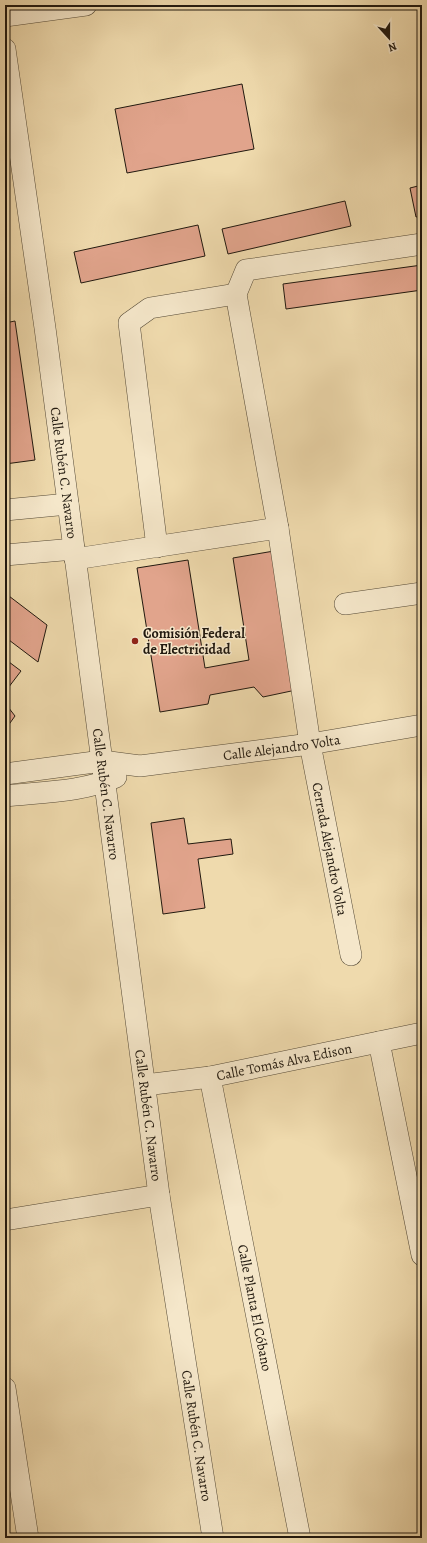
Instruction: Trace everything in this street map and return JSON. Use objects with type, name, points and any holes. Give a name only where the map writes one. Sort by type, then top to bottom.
[{"type":"street","points":[[5,16],[86,5]]},
{"type":"street","name":"Calle Rubén C. Navarro","points":[[5,49],[45,328],[104,782],[146,1085],[159,1195],[213,1538]]},
{"type":"street","points":[[158,547],[130,323],[150,308],[236,294],[246,270],[422,244]]},
{"type":"street","name":"Cerrada Alejandro Volta","points":[[236,294],[278,528],[310,744],[351,955]]},
{"type":"street","points":[[5,510],[68,504]]},
{"type":"street","points":[[5,555],[75,554],[158,547],[278,528]]},
{"type":"street","points":[[345,604],[422,592]]},
{"type":"street","name":"Calle Alejandro Volta","points":[[5,774],[102,761],[140,766],[310,744],[422,725]]},
{"type":"street","name":"Calle Alejandro Volta","points":[[5,796],[84,787],[104,782],[140,766]]},
{"type":"street","name":"Calle Tomás Alva Edison","points":[[146,1085],[210,1077],[422,1033]]},
{"type":"street","points":[[380,1042],[422,1255]]},
{"type":"street","name":"Calle Planta El Cóbano","points":[[210,1077],[300,1538]]},
{"type":"street","points":[[5,1220],[159,1195]]},
{"type":"street","points":[[5,1388],[28,1538]]},
{"type":"building","points":[[242,84],[254,149],[127,173],[115,109]]},
{"type":"building","points":[[422,185],[422,216],[416,217],[410,188]]},
{"type":"building","points":[[345,201],[351,226],[228,254],[222,229]]},
{"type":"building","points":[[198,225],[205,256],[81,283],[74,252]]},
{"type":"building","points":[[422,265],[422,290],[286,309],[283,284]]},
{"type":"building","points":[[15,321],[35,460],[5,464],[5,323]]},
{"type":"building","points":[[274,551],[296,690],[263,697],[254,687],[210,695],[208,704],[160,712],[137,568],[188,560],[205,668],[249,660],[233,558]]},
{"type":"building","points":[[5,593],[47,625],[38,662],[5,637]]},
{"type":"building","points":[[5,659],[21,671],[5,692]]},
{"type":"building","points":[[5,703],[15,716],[5,730]]},
{"type":"building","points":[[184,818],[188,844],[231,839],[233,854],[198,859],[205,908],[163,914],[151,823]]},
{"type":"place","name":"Comisión Federal de Electricidad","points":[[135,641]]}]
